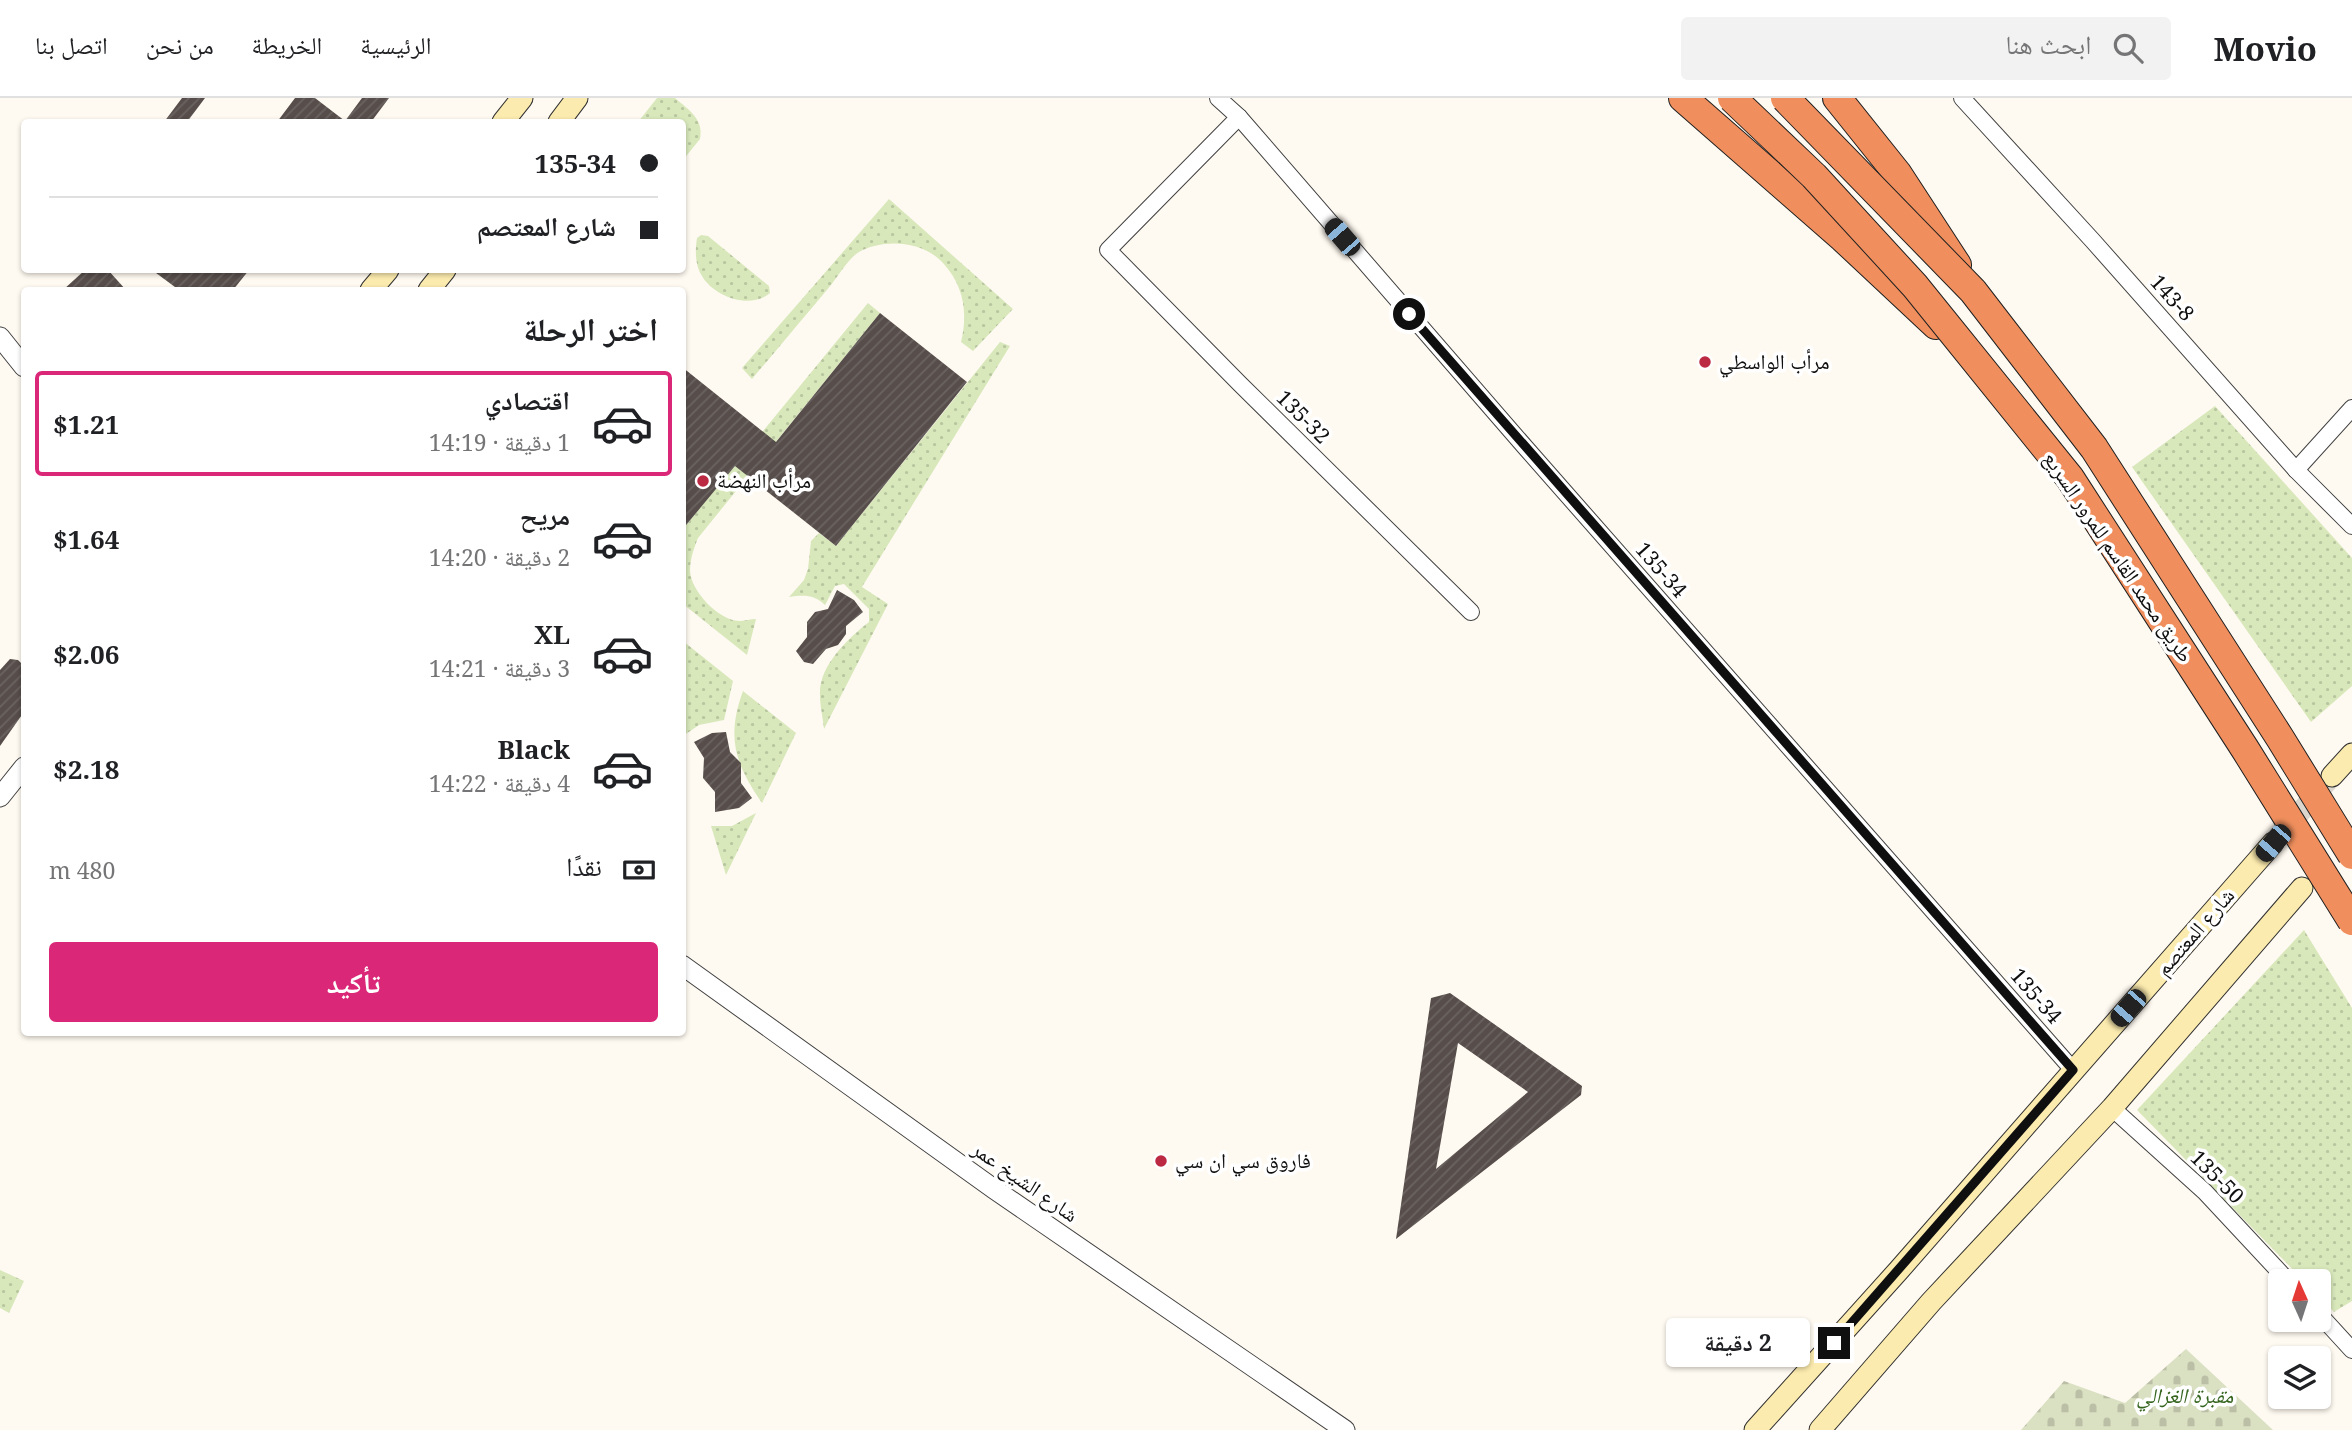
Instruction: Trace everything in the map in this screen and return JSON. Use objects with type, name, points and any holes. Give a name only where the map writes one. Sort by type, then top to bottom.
[{"type":"highway","points":[[1683,98],[1843,239],[1984,371]]},
{"type":"highway","name":"طريق محمد القاسم للمرور السريع","points":[[1732,98],[1848,212],[1915,286],[2070,478],[2245,749],[2352,921]]},
{"type":"highway","name":"طريق محمد القاسم للمرور السريع","points":[[1785,98],[1973,291],[2094,448],[2273,726],[2352,855]]},
{"type":"highway","points":[[1837,98],[1897,173],[1973,291]]},
{"type":"main road","points":[[505,119],[522,98]]},
{"type":"main road","points":[[561,119],[577,98]]},
{"type":"main road","points":[[374,287],[385,273]]},
{"type":"main road","points":[[431,287],[443,273]]},
{"type":"main road","points":[[2332,776],[2352,754]]},
{"type":"main road","name":"شارع المعتصم","points":[[1755,1430],[1899,1270],[2273,843]]},
{"type":"main road","points":[[1820,1430],[1931,1303],[2112,1108],[2302,888]]},
{"type":"main road","points":[[1763,1430],[1784,1398]]},
{"type":"street","name":"135-34","points":[[1219,98],[1239,117],[2073,1070]]},
{"type":"street","name":"143-8","points":[[1962,98],[2296,470],[2352,526]]},
{"type":"street","name":"135-32","points":[[1239,117],[1108,250],[1471,612]]},
{"type":"street","points":[[0,337],[21,360]]},
{"type":"street","points":[[2296,470],[2352,408]]},
{"type":"street","points":[[0,797],[21,771]]},
{"type":"street","name":"شارع الشيخ عمر","points":[[686,968],[994,1189],[1345,1430]]},
{"type":"street","name":"135-50","points":[[2112,1108],[2205,1192],[2277,1269]]},
{"type":"street","points":[[2331,1327],[2352,1350]]},
{"type":"green space","points":[[657,98],[675,98],[698,120],[700,139],[686,156],[686,119],[640,119]]},
{"type":"green space","points":[[889,199],[1013,309],[973,351],[961,342],[964,310],[960,290],[943,263],[925,250],[914,246],[880,245],[859,252],[852,258],[752,379],[742,368]]},
{"type":"green space","points":[[701,235],[708,236],[769,286],[770,293],[762,298],[743,301],[715,290],[702,276],[698,267],[696,243]]},
{"type":"green space","points":[[868,303],[880,313],[698,538],[690,571],[700,595],[723,616],[739,621],[756,619],[747,655],[686,606],[686,525]]},
{"type":"green space","points":[[1000,342],[1010,346],[862,587],[888,604],[824,729],[820,695],[824,674],[836,654],[869,622],[869,609],[844,584],[835,586],[825,605],[808,596],[789,597],[804,580],[811,541],[819,533],[836,546]]},
{"type":"green space","points":[[2215,406],[2352,558],[2352,686],[2311,722],[2132,467]]},
{"type":"green space","points":[[686,643],[733,681],[724,720],[699,725],[686,734]]},
{"type":"green space","points":[[743,691],[796,733],[762,803],[745,776],[736,750],[735,722]]},
{"type":"green space","points":[[756,813],[726,875],[711,826],[732,826]]},
{"type":"green space","points":[[2304,930],[2352,1008],[2352,1301],[2334,1312],[2331,1309],[2331,1269],[2292,1269],[2137,1110]]},
{"type":"green space","points":[[0,1270],[24,1281],[9,1313],[0,1308]]},
{"type":"green space","name":"مقبرة الغزالي","points":[[2186,1349],[2273,1430],[2021,1430],[2064,1381],[2125,1403]]},
{"type":"building","points":[[182,98],[205,98],[189,119],[166,119]]},
{"type":"building","points":[[295,98],[315,98],[342,119],[279,119]]},
{"type":"building","points":[[362,98],[389,98],[373,119],[346,119]]},
{"type":"building","points":[[82,273],[111,273],[123,287],[66,287]]},
{"type":"building","points":[[156,273],[247,273],[235,287],[175,287]]},
{"type":"building","points":[[880,313],[967,382],[836,546],[735,466],[686,525],[686,370],[776,442]]},
{"type":"building","points":[[837,590],[854,600],[863,612],[846,626],[846,634],[838,645],[826,649],[813,664],[804,662],[796,651],[807,637],[807,622],[815,612],[828,609]]},
{"type":"building","points":[[10,659],[21,663],[21,716],[0,746],[0,670]]},
{"type":"building","points":[[726,732],[730,752],[741,763],[741,783],[752,798],[739,808],[715,812],[715,792],[703,778],[704,758],[694,742],[712,733]]},
{"type":"building","points":[[1450,993],[1582,1086],[1581,1095],[1396,1239],[1431,998]],"holes":[[[1458,1043],[1528,1092],[1436,1169]]]},
{"type":"tunnel","points":[[2273,843],[2332,776]]},
{"type":"place","name":"مرأب الواسطي","points":[[1705,362]]},
{"type":"place","name":"مرأب النهضة","points":[[703,481]]},
{"type":"place","name":"فاروق سي ان سي","points":[[1161,1161]]},
{"type":"route","points":[[1409,314],[2073,1070],[1834,1343]]}]
